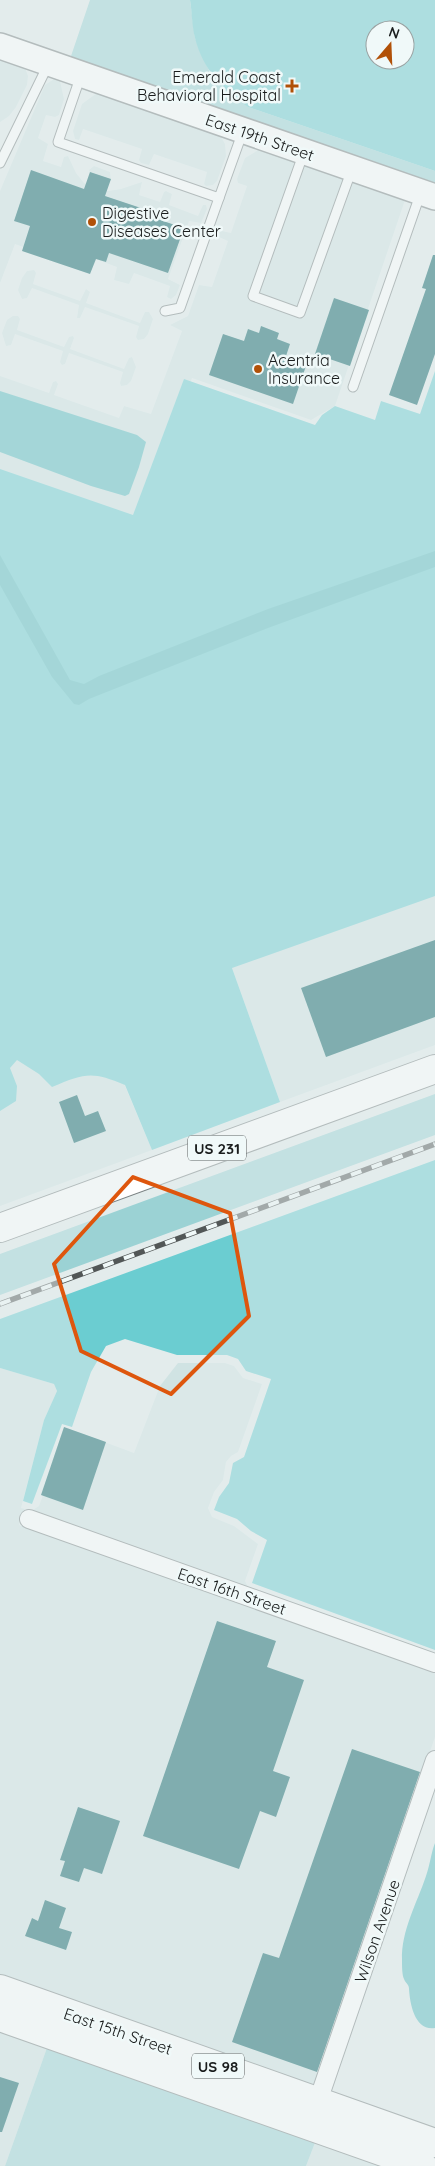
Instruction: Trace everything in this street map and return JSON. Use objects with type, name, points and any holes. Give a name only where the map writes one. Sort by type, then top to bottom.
[{"type":"main road","name":"East 19th Street","points":[[0,46],[428,195]]},
{"type":"main road","name":"US 231","points":[[0,1228],[435,1069]]},
{"type":"main road","name":"East 15th Street","points":[[0,1990],[39,2017],[427,2156]]},
{"type":"main road","name":"East 15th Street","points":[[0,2017],[39,2017]]},
{"type":"street","name":"East 16th Street","points":[[29,1519],[435,1663]]},
{"type":"street","name":"Wilson Avenue","points":[[314,2114],[435,1760]]},
{"type":"lane","points":[[0,163],[49,64]]},
{"type":"lane","points":[[81,75],[58,142],[219,198]]},
{"type":"lane","points":[[165,312],[180,308],[243,131]]},
{"type":"lane","points":[[0,141],[9,144]]},
{"type":"lane","points":[[304,152],[253,296],[300,314],[352,168]]},
{"type":"lane","points":[[353,387],[428,195]]},
{"type":"highlighted area","points":[[133,1177],[230,1213],[249,1316],[171,1394],[81,1351],[54,1264]]},
{"type":"shaded area","points":[[90,0],[190,0],[195,38],[211,75],[248,107],[435,171],[435,185],[70,59]]},
{"type":"shaded area","name":"Emerald Coast Behavioral Hospital","points":[[190,0],[435,0],[435,171],[248,107],[230,93],[208,69],[203,60],[193,29]]},
{"type":"shaded area","points":[[0,60],[25,69],[28,76],[27,85],[16,107],[9,116],[0,122]]},
{"type":"shaded area","points":[[38,73],[94,92],[60,81],[64,99],[59,115],[55,117],[46,115],[38,138],[48,144],[43,161],[61,167],[64,157],[68,156],[76,173],[84,183],[108,191],[142,182],[139,195],[160,202],[166,191],[172,194],[169,205],[198,216],[203,205],[206,205],[207,209],[201,223],[189,221],[168,279],[180,285],[176,295],[171,299],[167,297],[170,286],[134,273],[129,284],[114,280],[117,267],[93,258],[62,261],[15,244],[0,283],[0,191],[45,85],[54,79]]},
{"type":"shaded area","points":[[97,93],[270,152],[405,200],[335,406],[311,420],[192,378],[131,546],[0,501],[0,376],[49,393],[53,382],[56,381],[58,384],[54,395],[119,418],[124,406],[151,414],[182,331],[170,325],[188,316],[199,285],[212,287],[228,241],[219,237],[218,232],[231,233],[247,186],[238,183],[237,179],[245,158],[260,149],[220,135],[225,144],[226,156],[217,181],[213,185],[206,186],[204,184],[207,172],[154,154],[149,165],[141,163],[139,160],[142,149],[83,129],[79,140],[75,139],[73,131],[82,104]]},
{"type":"shaded area","points":[[94,166],[110,172],[111,181],[90,174],[89,170]]},
{"type":"shaded area","points":[[34,270],[36,273],[33,284],[80,301],[86,289],[90,292],[86,303],[140,323],[145,312],[149,312],[153,319],[148,334],[144,339],[138,340],[136,337],[139,326],[85,307],[80,318],[77,318],[79,305],[32,288],[27,298],[22,299],[18,290],[22,278],[27,271]]},
{"type":"shaded area","points":[[13,316],[18,316],[20,319],[17,330],[64,347],[69,337],[73,336],[70,349],[124,369],[129,358],[132,357],[136,367],[131,381],[127,385],[121,386],[123,372],[69,353],[65,364],[62,365],[60,362],[63,351],[15,334],[11,345],[6,346],[2,333],[7,320]]},
{"type":"shaded area","points":[[435,371],[435,896],[232,968],[280,1102],[152,1150],[125,1085],[104,1077],[88,1076],[73,1079],[52,1087],[39,1074],[17,1060],[10,1068],[17,1086],[16,1101],[0,1111],[0,469],[133,515],[184,379],[315,425],[322,415],[335,406],[375,420],[381,401],[420,414]]},
{"type":"shaded area","points":[[0,391],[137,435],[146,442],[129,494],[125,496],[91,486],[0,452]]},
{"type":"shaded area","points":[[435,551],[435,567],[268,628],[89,699],[79,705],[74,704],[52,677],[0,585],[0,555],[70,680],[84,684],[99,676],[268,609]]},
{"type":"shaded area","points":[[435,876],[435,1045],[280,1102],[227,954]]},
{"type":"shaded area","points":[[0,1039],[123,1081],[152,1150],[0,1206]]},
{"type":"shaded area","points":[[435,1094],[435,1135],[0,1295],[0,1254]]},
{"type":"shaded area","points":[[435,1160],[435,1650],[252,1583],[267,1540],[251,1531],[237,1519],[214,1510],[219,1497],[229,1483],[233,1463],[244,1457],[271,1379],[246,1371],[238,1359],[227,1355],[177,1355],[125,1339],[106,1346],[91,1372],[72,1427],[62,1424],[32,1504],[23,1501],[44,1420],[57,1391],[54,1384],[0,1368],[0,1319]]},
{"type":"shaded area","points":[[178,1363],[225,1363],[234,1366],[243,1378],[262,1384],[238,1452],[226,1462],[223,1480],[214,1492],[208,1508],[212,1517],[234,1526],[258,1544],[245,1581],[248,1587],[31,1511],[39,1506],[66,1433],[75,1431],[134,1453],[160,1386]]},
{"type":"shaded area","points":[[0,1368],[54,1384],[57,1391],[44,1420],[21,1508],[25,1509],[19,1525],[435,1672],[435,1737],[314,2089],[0,1978]]},
{"type":"shaded area","points":[[435,1843],[435,2028],[428,2028],[418,2021],[412,2009],[408,1986],[403,1975],[402,1949],[410,1917],[426,1876]]},
{"type":"shaded area","points":[[0,2028],[48,2045],[5,2166],[0,2166]]},
{"type":"shaded area","points":[[48,2045],[316,2140],[306,2166],[5,2166]]},
{"type":"shaded area","points":[[316,2140],[392,2166],[306,2166]]},
{"type":"building","name":"Digestive Diseases Center","points":[[31,170],[84,189],[90,172],[111,179],[105,196],[141,208],[139,213],[184,228],[168,273],[109,253],[106,262],[96,259],[90,274],[22,251],[30,226],[14,221]]},
{"type":"building","points":[[433,255],[435,255],[435,354],[417,405],[389,395],[426,289],[422,288]]},
{"type":"building","points":[[334,298],[369,310],[350,366],[315,354]]},
{"type":"building","name":"Acentria Insurance","points":[[261,326],[279,333],[277,339],[290,344],[286,356],[307,363],[293,404],[209,375],[223,334],[244,341],[248,329],[259,333]]},
{"type":"building","points":[[435,940],[435,1017],[326,1057],[301,988]]},
{"type":"building","points":[[77,1095],[85,1116],[98,1111],[106,1131],[74,1143],[59,1102]]},
{"type":"building","points":[[64,1427],[106,1442],[83,1510],[41,1495]]},
{"type":"building","points":[[217,1621],[276,1641],[267,1667],[304,1680],[273,1771],[290,1777],[276,1817],[260,1811],[239,1869],[143,1836]]},
{"type":"building","points":[[352,1749],[420,1772],[317,2072],[232,2042],[263,1953],[279,1958]]},
{"type":"building","points":[[78,1807],[120,1821],[102,1874],[84,1868],[79,1882],[60,1876],[65,1861],[60,1860]]},
{"type":"building","points":[[45,1900],[66,1908],[59,1928],[72,1932],[66,1950],[25,1936],[32,1918],[38,1921]]},
{"type":"building","points":[[0,2077],[19,2083],[2,2132],[0,2132]]},
{"type":"railway","points":[[0,1304],[435,1144]]},
{"type":"place","name":"Emerald Coast Behavioral Hospital","points":[[292,86]]},
{"type":"place","name":"Digestive Diseases Center","points":[[92,222]]},
{"type":"place","name":"Acentria Insurance","points":[[258,369]]}]
